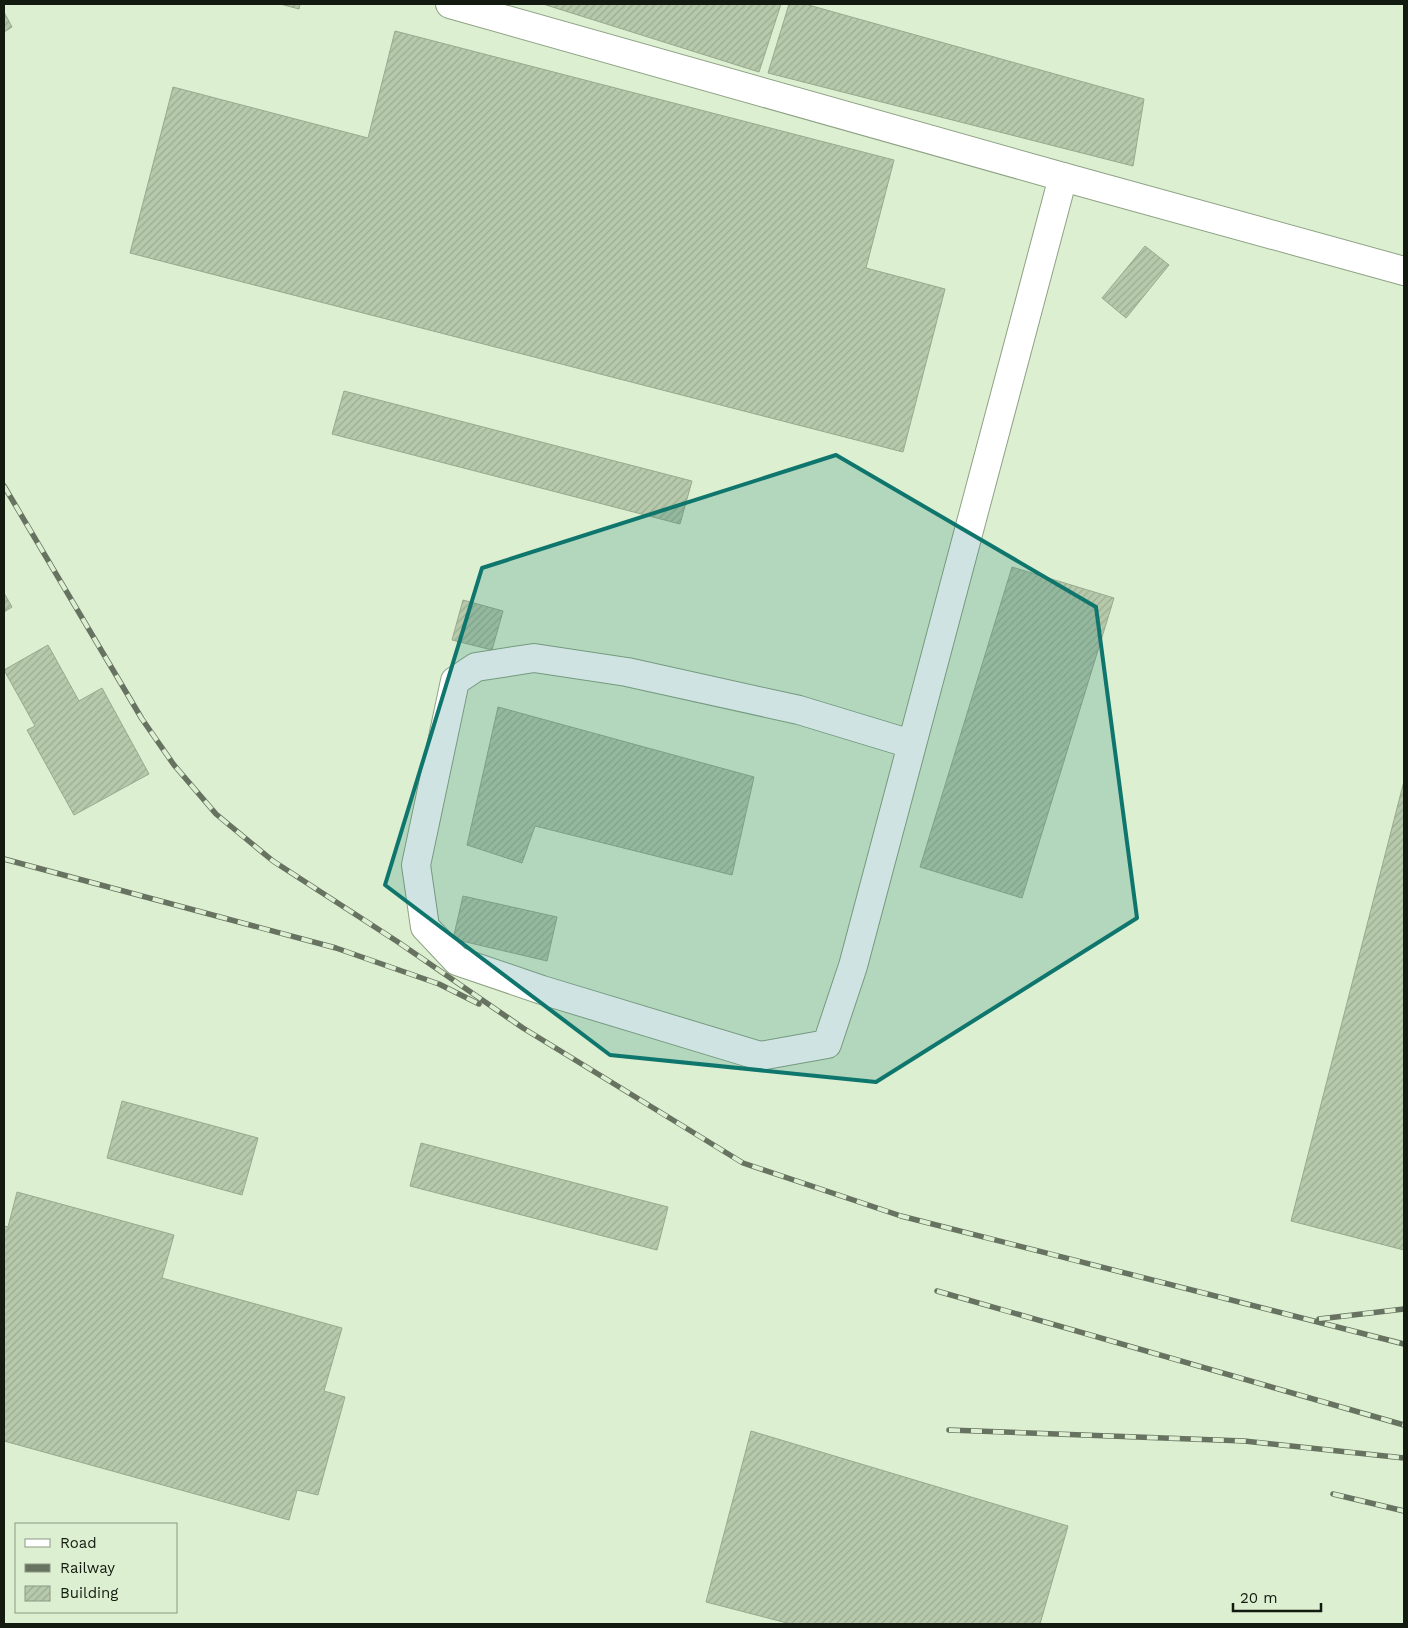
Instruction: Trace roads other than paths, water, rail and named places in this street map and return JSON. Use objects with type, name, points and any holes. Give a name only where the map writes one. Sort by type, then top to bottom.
[{"type":"street","points":[[450,4],[1063,177],[1404,270]]},
{"type":"street","points":[[911,744],[799,710],[627,672],[534,658],[476,667],[455,681],[416,865],[425,927],[457,961],[542,990],[760,1056],[827,1044],[852,966],[1063,177]]},
{"type":"railway","points":[[4,486],[142,719],[174,765],[216,814],[273,861],[398,942],[523,1028],[743,1163],[901,1216],[1404,1344]]},
{"type":"railway","points":[[4,859],[336,948],[439,984],[479,1004]]},
{"type":"railway","points":[[937,1291],[1404,1425]]},
{"type":"railway","points":[[1319,1319],[1404,1309]]},
{"type":"railway","points":[[949,1430],[1244,1441],[1404,1458]]},
{"type":"railway","points":[[1333,1494],[1404,1511]]}]
